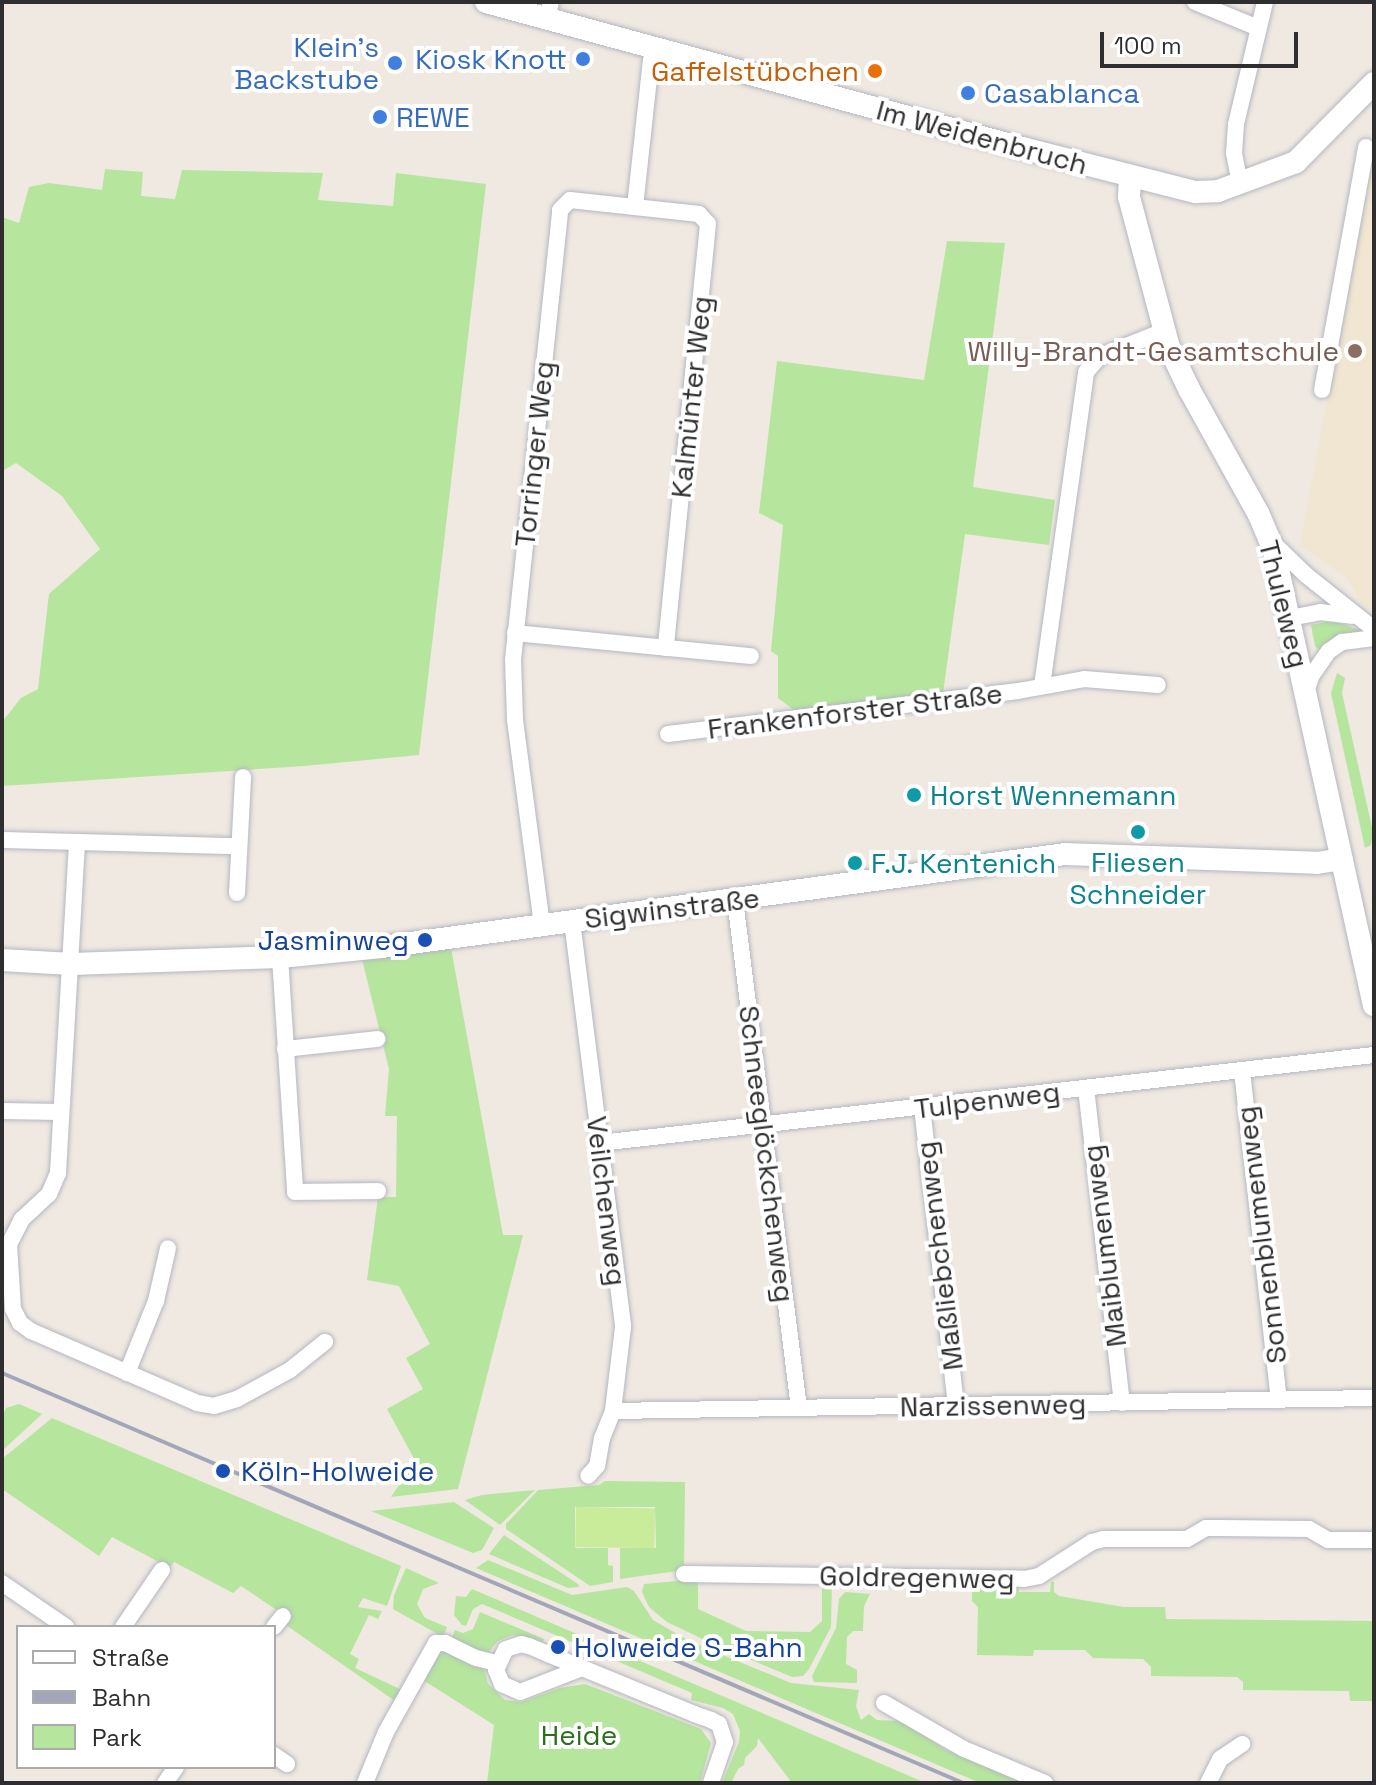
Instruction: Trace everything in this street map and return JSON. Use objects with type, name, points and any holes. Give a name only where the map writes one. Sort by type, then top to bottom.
[{"type":"street","name":"Im Weidenbruch","points":[[486,2],[549,10],[1130,177],[1195,192],[1218,191],[1296,162],[1374,83]]},
{"type":"street","points":[[1195,2],[1256,27]]},
{"type":"street","points":[[1240,184],[1234,138],[1256,27],[1265,2]]},
{"type":"street","points":[[635,207],[651,60]]},
{"type":"street","points":[[1322,390],[1366,147]]},
{"type":"street","name":"Thuleweg","points":[[1130,177],[1129,197],[1164,331],[1182,376],[1271,540],[1374,1005]]},
{"type":"street","name":"Torringer Weg","points":[[542,925],[515,719],[515,633],[560,210],[570,200],[635,207]]},
{"type":"street","name":"Kalmünter Weg","points":[[635,207],[699,214],[708,224],[666,648]]},
{"type":"street","name":"Frankenforster Straße","points":[[1042,686],[1086,372],[1099,357],[1164,331]]},
{"type":"street","points":[[1271,540],[1306,575],[1369,626]]},
{"type":"street","points":[[1290,618],[1335,612],[1369,626]]},
{"type":"street","points":[[515,633],[751,656]]},
{"type":"street","points":[[1305,693],[1312,675],[1329,651],[1342,642],[1374,638]]},
{"type":"street","name":"Frankenforster Straße","points":[[668,734],[1104,678],[1158,685]]},
{"type":"street","points":[[237,893],[243,777]]},
{"type":"street","points":[[2,840],[238,846]]},
{"type":"street","points":[[77,843],[58,1173],[49,1194],[22,1219],[5,1244],[10,1293],[20,1323],[31,1331],[197,1403],[214,1406],[237,1399],[290,1370],[325,1342]]},
{"type":"street","name":"Sigwinstraße","points":[[2,960],[71,964],[280,957],[1079,853],[1317,863],[1342,859]]},
{"type":"street","name":"Schneeglöckchenweg","points":[[735,900],[799,1408]]},
{"type":"street","name":"Veilchenweg","points":[[572,921],[623,1327],[613,1411],[602,1438],[597,1466],[588,1476]]},
{"type":"street","points":[[280,957],[295,1192],[378,1191]]},
{"type":"street","points":[[285,1049],[377,1039]]},
{"type":"street","name":"Tulpenweg","points":[[600,1143],[1374,1055]]},
{"type":"street","name":"Sonnenblumenweg","points":[[1242,1071],[1279,1400]]},
{"type":"street","name":"Maiblumenweg","points":[[1086,1088],[1122,1403]]},
{"type":"street","name":"Maßliebchenweg","points":[[922,1107],[956,1405]]},
{"type":"street","points":[[2,1111],[60,1112]]},
{"type":"street","points":[[127,1373],[156,1301],[168,1248]]},
{"type":"street","name":"Narzissenweg","points":[[613,1411],[1374,1398]]},
{"type":"street","name":"Goldregenweg","points":[[684,1574],[1024,1579],[1039,1576],[1092,1542],[1103,1539],[1187,1539],[1206,1528],[1309,1529],[1328,1540],[1374,1540]]},
{"type":"street","points":[[124,1625],[162,1570]]},
{"type":"street","points":[[2,1583],[63,1625]]},
{"type":"street","points":[[365,1783],[386,1732],[436,1643],[445,1643],[476,1658],[496,1663]]},
{"type":"street","points":[[496,1663],[506,1649],[521,1644],[719,1724],[725,1742],[711,1783]]},
{"type":"street","points":[[496,1663],[502,1684],[520,1692],[582,1668]]},
{"type":"street","points":[[884,1703],[964,1749],[1045,1783]]},
{"type":"street","points":[[1208,1783],[1220,1759],[1242,1744]]},
{"type":"shaded area","name":"Willy-Brandt-Gesamtschule","points":[[1372,157],[1374,613],[1361,603],[1347,578],[1300,545]]},
{"type":"green space","points":[[105,169],[143,172],[141,196],[175,199],[182,170],[323,173],[318,200],[393,206],[396,173],[486,184],[419,755],[304,766],[2,786],[2,722],[21,698],[38,689],[49,594],[100,549],[62,496],[16,463],[2,471],[2,217],[19,223],[29,187],[49,183],[102,190]]},
{"type":"green space","points":[[947,241],[1005,243],[973,487],[1055,500],[1049,545],[965,534],[943,693],[794,710],[778,698],[778,656],[771,651],[783,525],[759,513],[777,361],[924,380]]},
{"type":"green space","points":[[1340,623],[1365,632],[1321,652],[1315,646],[1311,625]]},
{"type":"green space","points":[[1337,673],[1345,678],[1342,693],[1373,832],[1371,845],[1365,848],[1331,693]]},
{"type":"green space","points":[[451,948],[503,1235],[523,1235],[458,1489],[391,1497],[410,1468],[417,1464],[387,1409],[423,1389],[406,1358],[430,1344],[399,1286],[367,1280],[378,1197],[396,1197],[397,1116],[385,1116],[389,1069],[362,959]]},
{"type":"green space","points":[[19,1404],[42,1414],[2,1451],[2,1418],[6,1408]]},
{"type":"green space","points":[[52,1418],[401,1566],[387,1606],[363,1598],[358,1607],[382,1611],[378,1619],[369,1615],[350,1654],[359,1659],[355,1668],[400,1689],[406,1681],[395,1701],[283,1623],[287,1617],[241,1586],[233,1593],[174,1562],[170,1568],[112,1537],[99,1556],[2,1489],[2,1459]]},
{"type":"green space","points":[[605,1481],[685,1482],[684,1570],[620,1579],[620,1548],[656,1548],[655,1507],[575,1507],[575,1548],[608,1548],[608,1565],[613,1566],[613,1582],[590,1586],[506,1529],[506,1524],[538,1490],[599,1485]]},
{"type":"green space","points":[[535,1490],[500,1525],[465,1500],[482,1495]]},
{"type":"green space","points":[[454,1502],[494,1528],[482,1550],[473,1553],[371,1511]]},
{"type":"green space","points":[[576,1507],[655,1508],[654,1548],[575,1547]]},
{"type":"green space","points":[[504,1535],[579,1587],[568,1588],[489,1554]]},
{"type":"green space","points":[[488,1560],[572,1595],[627,1587],[634,1591],[653,1620],[691,1642],[791,1683],[859,1690],[856,1706],[861,1720],[869,1714],[877,1720],[900,1721],[946,1750],[1025,1783],[980,1783],[476,1568]]},
{"type":"green space","points":[[406,1568],[439,1583],[423,1589],[417,1604],[425,1618],[447,1627],[443,1637],[393,1609],[394,1595]]},
{"type":"green space","points":[[698,1579],[698,1609],[746,1631],[810,1632],[822,1621],[822,1581],[832,1581],[831,1627],[803,1676],[792,1677],[667,1622],[649,1607],[642,1592],[644,1584]]},
{"type":"green space","points":[[922,1582],[933,1586],[1006,1587],[1019,1583],[1019,1592],[1050,1592],[1051,1582],[1054,1582],[1054,1592],[1059,1596],[1124,1607],[1165,1607],[1166,1619],[1374,1621],[1374,1701],[1350,1701],[1349,1691],[1243,1690],[1243,1682],[1237,1677],[1151,1676],[1151,1667],[1143,1659],[1093,1658],[1085,1650],[1034,1650],[1033,1656],[977,1655],[978,1607],[972,1601],[972,1590],[926,1589]]},
{"type":"green space","points":[[472,1589],[926,1783],[792,1783],[758,1738],[757,1746],[745,1758],[744,1765],[738,1769],[731,1783],[722,1783],[739,1742],[740,1731],[733,1714],[723,1708],[691,1700],[692,1693],[482,1604],[473,1609],[466,1626],[462,1625],[454,1615],[456,1596],[466,1597]]},
{"type":"green space","points":[[845,1592],[870,1594],[864,1606],[863,1631],[853,1631],[847,1637],[846,1664],[857,1670],[857,1683],[814,1682],[812,1676],[836,1628],[839,1599]]},
{"type":"green space","points":[[480,1612],[544,1639],[543,1642],[513,1635],[498,1641],[487,1654],[451,1640],[455,1630],[463,1633],[473,1629]]},
{"type":"green space","name":"Heide","points":[[445,1651],[484,1668],[488,1684],[505,1700],[521,1702],[560,1688],[585,1684],[701,1729],[711,1743],[700,1783],[487,1783],[494,1725],[423,1680],[439,1653]]},
{"type":"railway","points":[[2,1373],[963,1783]]},
{"type":"place","name":"Kiosk Knott","points":[[583,59]]},
{"type":"place","name":"Klein's Backstube","points":[[395,63]]},
{"type":"place","name":"Gaffelstübchen","points":[[875,71]]},
{"type":"place","name":"Casablanca","points":[[968,93]]},
{"type":"place","name":"REWE","points":[[380,117]]},
{"type":"place","name":"Willy-Brandt-Gesamtschule","points":[[1355,351]]},
{"type":"place","name":"Horst Wennemann","points":[[914,795]]},
{"type":"place","name":"Fliesen Schneider","points":[[1138,832]]},
{"type":"place","name":"F.J. Kentenich","points":[[855,863]]},
{"type":"place","name":"Jasminweg","points":[[425,940]]},
{"type":"place","name":"Köln-Holweide","points":[[223,1471]]},
{"type":"place","name":"Holweide S-Bahn","points":[[558,1647]]}]
